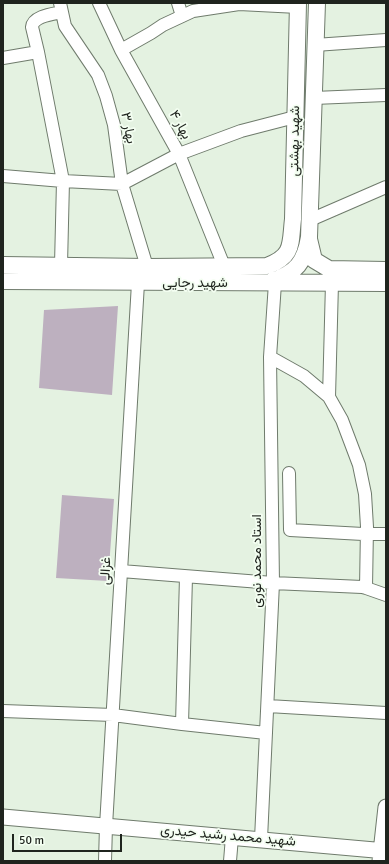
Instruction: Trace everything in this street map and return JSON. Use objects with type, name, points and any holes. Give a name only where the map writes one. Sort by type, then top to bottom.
[{"type":"main road","name":"شهید بهشتی","points":[[309,237],[317,3]]},
{"type":"main road","name":"شهید بهشتی","points":[[267,266],[279,261],[290,250],[293,220],[298,5]]},
{"type":"main road","points":[[309,237],[314,260],[329,269],[386,270]]},
{"type":"main road","points":[[271,283],[286,276],[300,264],[306,251],[309,237]]},
{"type":"main road","name":"شهید رجایی","points":[[3,265],[148,267],[267,266]]},
{"type":"main road","name":"شهید رجایی","points":[[3,281],[386,283]]},
{"type":"street","name":"بهار ۴","points":[[99,3],[121,50],[179,154],[224,266]]},
{"type":"street","points":[[178,3],[182,16]]},
{"type":"street","points":[[121,50],[163,25],[193,11],[239,4],[298,5]]},
{"type":"street","points":[[61,7],[32,23],[63,181],[61,265]]},
{"type":"street","name":"بهار ۳","points":[[61,7],[65,26],[98,75],[106,96],[114,126],[122,184],[148,267]]},
{"type":"street","points":[[315,45],[386,40]]},
{"type":"street","points":[[3,58],[38,52]]},
{"type":"street","points":[[314,98],[386,95]]},
{"type":"street","points":[[3,176],[122,184],[179,154],[241,131],[295,117]]},
{"type":"street","points":[[310,220],[386,187]]},
{"type":"street","name":"غزالی","points":[[105,861],[138,282]]},
{"type":"street","name":"استاد محمد نوری","points":[[261,839],[273,583],[270,357],[271,283]]},
{"type":"street","points":[[329,397],[332,283]]},
{"type":"street","points":[[270,357],[304,376],[329,397],[342,420],[359,465],[365,494],[367,534],[366,588]]},
{"type":"street","points":[[289,473],[290,530],[386,534]]},
{"type":"street","points":[[121,571],[186,577],[366,588],[386,595]]},
{"type":"street","points":[[182,724],[186,577]]},
{"type":"street","points":[[268,706],[386,713]]},
{"type":"street","points":[[3,711],[114,715],[266,733]]},
{"type":"street","points":[[383,854],[386,807]]},
{"type":"street","name":"شهید محمد رشید حیدری","points":[[3,817],[261,839],[383,854]]},
{"type":"street","points":[[230,861],[232,837]]},
{"type":"building","points":[[118,306],[112,395],[39,388],[44,310]]},
{"type":"building","points":[[62,495],[114,499],[108,581],[56,578]]}]
